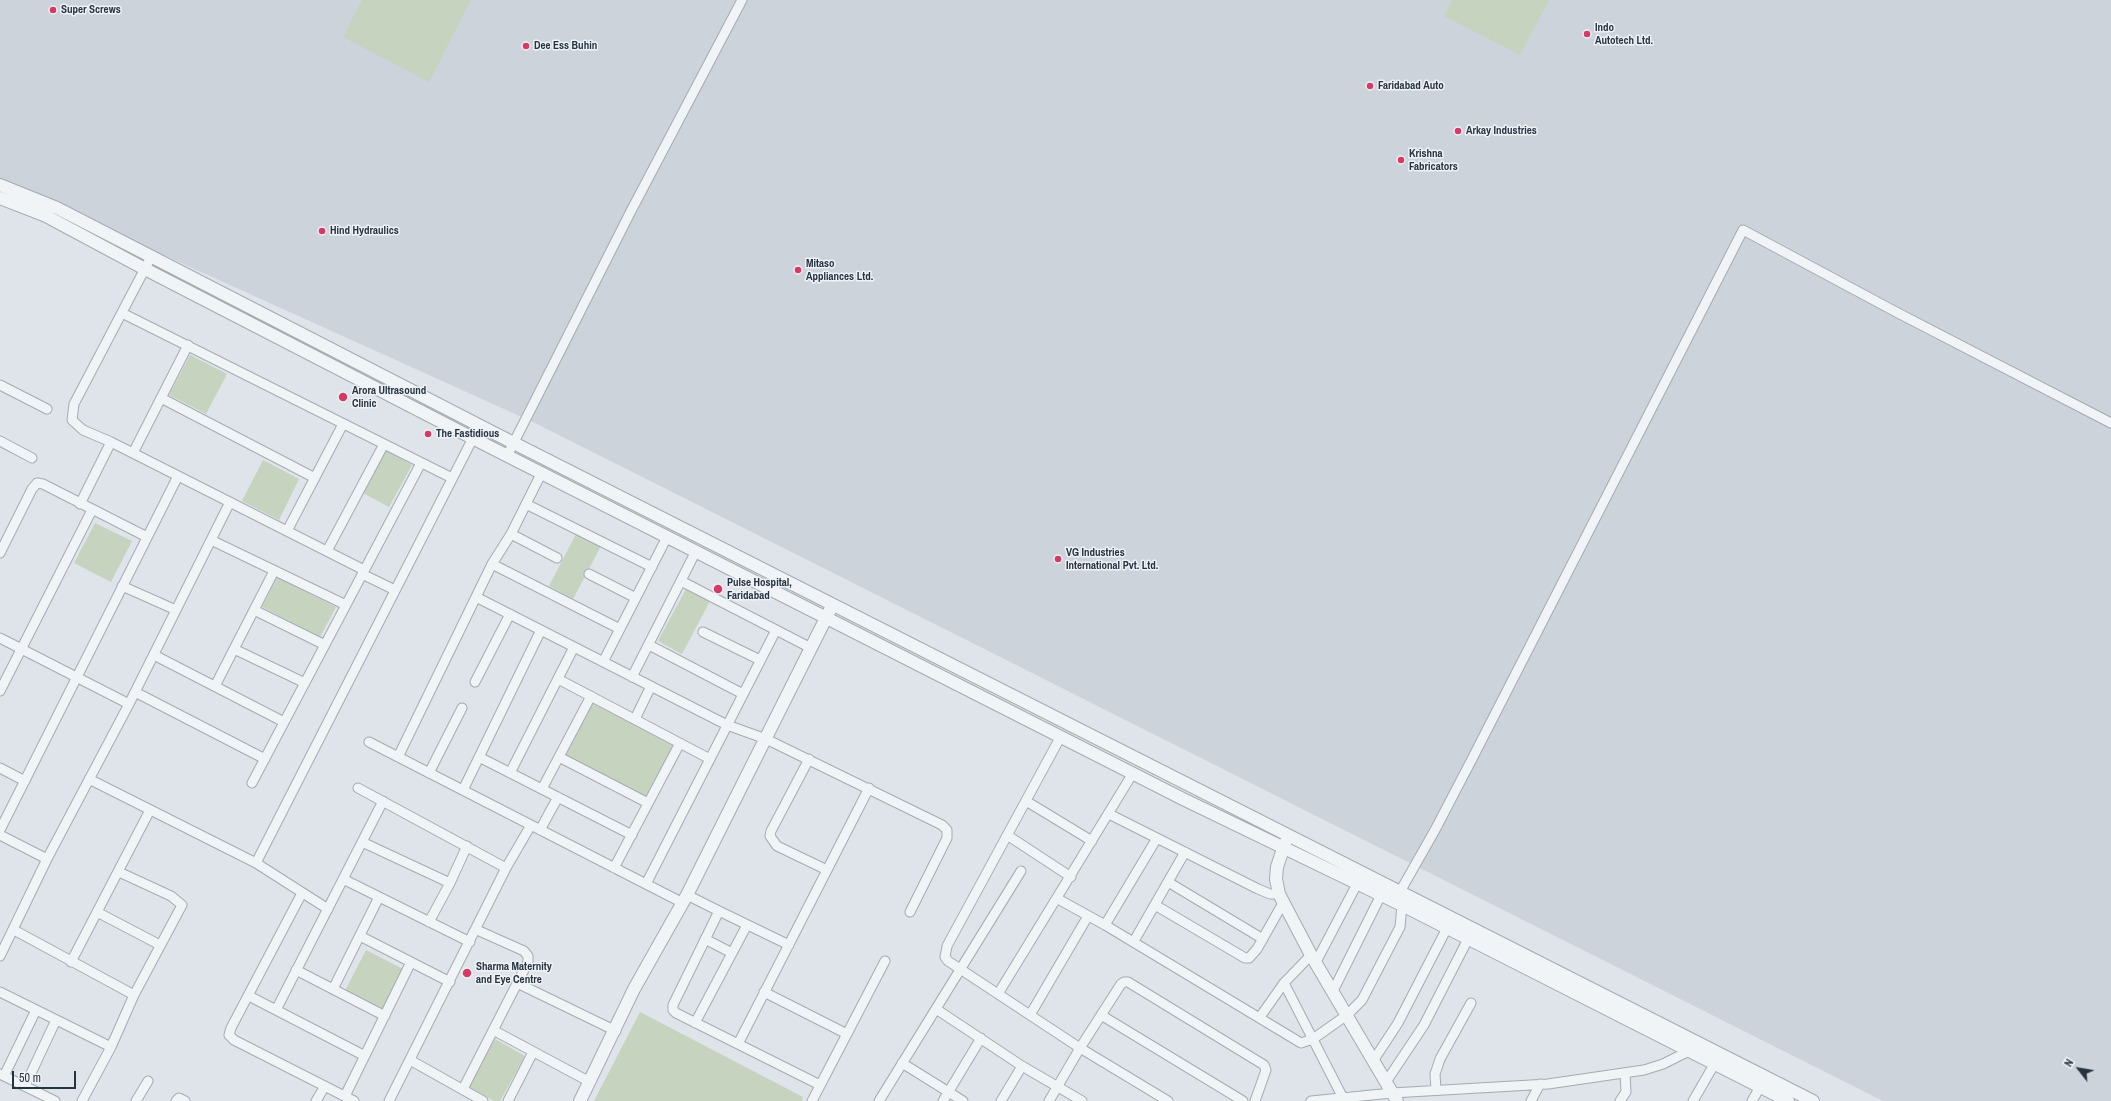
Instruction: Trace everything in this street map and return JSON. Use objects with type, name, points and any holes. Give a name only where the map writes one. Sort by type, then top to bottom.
[{"type":"street","points":[[513,458],[514,443],[635,204],[742,0]]},
{"type":"street","points":[[0,185],[57,208],[514,443],[1289,834],[1447,928],[1788,1101]]},
{"type":"street","points":[[0,198],[46,216],[145,269],[472,438],[542,472],[1282,849],[1381,895],[1399,899],[1812,1101]]},
{"type":"street","points":[[1058,899],[1134,941],[1301,1043],[1313,1039],[1347,1015],[1362,1000],[1400,927],[1399,899],[1743,230],[1892,310],[2111,423]]},
{"type":"street","points":[[151,257],[74,404],[72,420],[75,425],[327,551],[395,590]]},
{"type":"street","points":[[122,313],[452,478]]},
{"type":"street","points":[[132,453],[188,345]]},
{"type":"street","points":[[0,385],[47,409]]},
{"type":"street","points":[[161,398],[315,478]]},
{"type":"street","points":[[287,531],[343,424]]},
{"type":"street","points":[[256,863],[472,438]]},
{"type":"street","points":[[0,441],[32,458]]},
{"type":"street","points":[[80,504],[111,442]]},
{"type":"street","points":[[327,551],[384,444]]},
{"type":"street","points":[[513,458],[525,448]]},
{"type":"street","points":[[252,783],[421,463]]},
{"type":"street","points":[[398,757],[492,564],[511,534],[542,472]]},
{"type":"street","points":[[0,830],[178,476]]},
{"type":"street","points":[[0,553],[32,489],[37,484],[43,484],[147,537]]},
{"type":"street","points":[[1,952],[14,930],[47,859],[154,655],[230,502]]},
{"type":"street","points":[[526,504],[652,567]]},
{"type":"street","points":[[0,691],[92,510]]},
{"type":"street","points":[[511,534],[557,558]]},
{"type":"street","points":[[603,662],[667,537]]},
{"type":"street","points":[[211,540],[346,605]]},
{"type":"street","points":[[632,677],[696,551]]},
{"type":"street","points":[[492,564],[620,629]]},
{"type":"street","points":[[215,686],[274,571]]},
{"type":"street","points":[[589,574],[636,598]]},
{"type":"street","points":[[681,581],[811,648]]},
{"type":"street","points":[[122,586],[176,610]]},
{"type":"street","points":[[476,597],[727,725],[766,739],[942,825],[947,830],[947,838],[910,912]]},
{"type":"street","points":[[580,1101],[616,1030],[634,989],[685,899],[833,604]]},
{"type":"street","points":[[254,610],[325,645]]},
{"type":"street","points":[[475,682],[510,614]]},
{"type":"street","points":[[463,790],[541,630]]},
{"type":"street","points":[[646,884],[776,630]]},
{"type":"street","points":[[703,632],[760,660]]},
{"type":"street","points":[[0,638],[129,704]]},
{"type":"street","points":[[649,645],[743,694]]},
{"type":"street","points":[[510,773],[574,647]]},
{"type":"street","points":[[234,649],[305,683]]},
{"type":"street","points":[[154,655],[284,722]]},
{"type":"street","points":[[558,679],[710,759]]},
{"type":"street","points":[[635,719],[651,686]]},
{"type":"street","points":[[135,692],[265,759]]},
{"type":"street","points":[[542,789],[591,696]]},
{"type":"street","points":[[429,773],[462,708]]},
{"type":"street","points":[[1061,736],[945,952],[948,961],[1080,1048],[1168,1101]]},
{"type":"street","points":[[369,742],[646,884],[718,911],[788,945]]},
{"type":"street","points":[[614,868],[680,743]]},
{"type":"street","points":[[479,757],[632,835]]},
{"type":"street","points":[[559,757],[648,803]]},
{"type":"street","points":[[809,759],[771,831],[770,836],[777,846],[827,870]]},
{"type":"street","points":[[0,768],[25,781]]},
{"type":"street","points":[[998,994],[1058,899],[1133,773]]},
{"type":"street","points":[[89,779],[256,863],[328,909]]},
{"type":"street","points":[[358,788],[506,868]]},
{"type":"street","points":[[738,1044],[869,788]]},
{"type":"street","points":[[540,830],[558,797]]},
{"type":"street","points":[[276,1010],[383,801]]},
{"type":"street","points":[[1026,801],[1092,841]]},
{"type":"street","points":[[71,962],[150,810]]},
{"type":"street","points":[[1109,814],[1258,889],[1281,899]]},
{"type":"street","points":[[389,1101],[477,930],[506,868],[531,825]]},
{"type":"street","points":[[1289,834],[1282,849],[1276,880],[1281,899],[1394,1097]]},
{"type":"street","points":[[0,835],[47,859]]},
{"type":"street","points":[[1007,835],[1071,877]]},
{"type":"street","points":[[1105,925],[1157,838]]},
{"type":"street","points":[[362,842],[450,883]]},
{"type":"street","points":[[429,922],[450,883],[467,846]]},
{"type":"street","points":[[1134,941],[1185,852]]},
{"type":"street","points":[[879,1101],[1021,871]]},
{"type":"street","points":[[82,1101],[111,1047],[134,995],[182,905],[171,896],[119,872]]},
{"type":"street","points":[[343,879],[470,942]]},
{"type":"street","points":[[1168,882],[1263,939]]},
{"type":"street","points":[[1260,1018],[1284,983],[1314,958],[1357,884]]},
{"type":"street","points":[[302,893],[231,1028],[229,1035],[234,1040],[354,1101]]},
{"type":"street","points":[[1333,991],[1381,895]]},
{"type":"street","points":[[333,989],[379,897]]},
{"type":"street","points":[[1155,905],[1245,958],[1249,958],[1252,956],[1263,939],[1281,899]]},
{"type":"street","points":[[718,911],[673,1005],[673,1010],[695,1023],[820,1086]]},
{"type":"street","points":[[97,912],[160,945]]},
{"type":"street","points":[[1030,1015],[1088,916]]},
{"type":"street","points":[[695,1023],[747,925]]},
{"type":"street","points":[[1373,1061],[1398,1023],[1447,928]]},
{"type":"street","points":[[14,930],[134,995]]},
{"type":"street","points":[[463,1089],[528,962],[528,956],[524,951],[477,930]]},
{"type":"street","points":[[360,936],[450,982]]},
{"type":"street","points":[[705,938],[732,953]]},
{"type":"street","points":[[1386,1082],[1424,1025],[1468,939]]},
{"type":"street","points":[[812,1101],[885,961]]},
{"type":"street","points":[[345,1096],[412,962]]},
{"type":"street","points":[[296,970],[385,1016]]},
{"type":"street","points":[[1049,1101],[1080,1048],[1121,984],[1128,982],[1264,1065],[1266,1070],[1255,1101]]},
{"type":"street","points":[[517,983],[616,1030]]},
{"type":"street","points":[[1284,983],[1343,1098]]},
{"type":"street","points":[[0,992],[111,1047]]},
{"type":"street","points":[[764,992],[847,1034]]},
{"type":"street","points":[[249,996],[365,1056]]},
{"type":"street","points":[[1436,1090],[1436,1068],[1471,1003]]},
{"type":"street","points":[[936,1009],[1022,1066],[1082,1101]]},
{"type":"street","points":[[36,1010],[2,1075],[55,1101]]},
{"type":"street","points":[[1101,1015],[1243,1101]]},
{"type":"street","points":[[25,1086],[56,1020]]},
{"type":"street","points":[[493,1030],[590,1082]]},
{"type":"street","points":[[943,1101],[980,1038]]},
{"type":"street","points":[[1311,1101],[1343,1098],[1394,1097],[1436,1090],[1540,1084],[1626,1073],[1644,1070],[1663,1064],[1689,1051]]},
{"type":"street","points":[[508,1101],[533,1052]]},
{"type":"street","points":[[410,1060],[483,1101]]},
{"type":"street","points":[[902,1063],[963,1101]]},
{"type":"street","points":[[1693,1101],[1715,1063]]},
{"type":"street","points":[[1001,1101],[1022,1066]]},
{"type":"street","points":[[1620,1101],[1626,1092],[1626,1073]]},
{"type":"street","points":[[136,1101],[148,1081]]},
{"type":"street","points":[[1531,1101],[1540,1084]]},
{"type":"street","points":[[316,1101],[325,1086]]},
{"type":"street","points":[[1752,1101],[1760,1087]]},
{"type":"street","points":[[176,1101],[179,1098],[185,1101]]},
{"type":"shaded area","points":[[0,0],[2111,0],[2111,1101],[1883,1101],[535,423],[0,181]]},
{"type":"green space","points":[[362,0],[471,0],[429,82],[343,37]]},
{"type":"green space","points":[[1452,0],[1549,0],[1520,55],[1444,16]]},
{"type":"green space","points":[[190,355],[227,374],[206,414],[169,395]]},
{"type":"green space","points":[[386,450],[412,465],[389,507],[363,493]]},
{"type":"green space","points":[[263,460],[299,479],[279,520],[242,501]]},
{"type":"green space","points":[[95,523],[132,541],[111,582],[74,563]]},
{"type":"green space","points":[[576,534],[601,546],[573,599],[549,586]]},
{"type":"green space","points":[[277,577],[336,607],[320,637],[262,607]]},
{"type":"green space","points":[[686,589],[710,601],[682,654],[658,641]]},
{"type":"green space","points":[[593,701],[674,744],[645,798],[564,755]]},
{"type":"green space","points":[[366,950],[403,969],[382,1010],[345,991]]},
{"type":"green space","points":[[640,1012],[803,1097],[802,1101],[594,1101]]},
{"type":"green space","points":[[495,1039],[525,1056],[500,1101],[494,1101],[468,1087]]},
{"type":"place","name":"Super Screws","points":[[53,10]]},
{"type":"place","name":"Indo Autotech Ltd.","points":[[1587,34]]},
{"type":"place","name":"Dee Ess Buhin","points":[[526,46]]},
{"type":"place","name":"Faridabad Auto","points":[[1370,86]]},
{"type":"place","name":"Arkay Industries","points":[[1458,131]]},
{"type":"place","name":"Krishna Fabricators","points":[[1401,160]]},
{"type":"place","name":"Hind Hydraulics","points":[[322,231]]},
{"type":"place","name":"Mitaso Appliances Ltd.","points":[[798,270]]},
{"type":"place","name":"Arora Ultrasound Clinic","points":[[343,397]]},
{"type":"place","name":"The Fastidious","points":[[428,434]]},
{"type":"place","name":"VG Industries International Pvt. Ltd.","points":[[1058,559]]},
{"type":"place","name":"Pulse Hospital, Faridabad","points":[[718,589]]},
{"type":"place","name":"Sharma Maternity and Eye Centre","points":[[467,973]]}]
